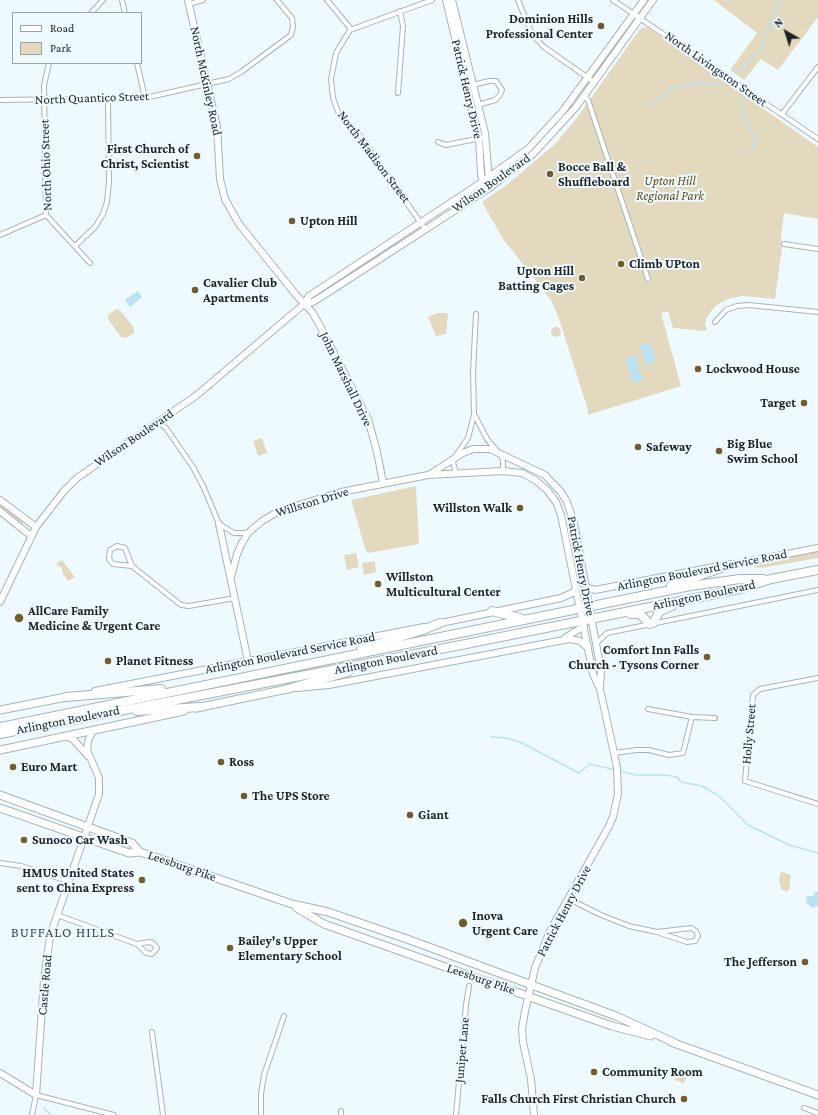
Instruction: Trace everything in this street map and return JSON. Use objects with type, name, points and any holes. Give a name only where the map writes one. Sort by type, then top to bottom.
[{"type":"highway","points":[[648,596],[668,587],[729,565]]},
{"type":"highway","name":"Arlington Boulevard","points":[[0,734],[583,623],[591,618],[740,589],[771,579],[818,570]]},
{"type":"highway","name":"Arlington Boulevard","points":[[0,727],[249,676],[306,666],[525,619],[698,585],[740,579],[771,579]]},
{"type":"highway","points":[[609,614],[640,614],[652,624],[660,611],[690,599]]},
{"type":"highway","points":[[492,611],[525,619]]},
{"type":"highway","points":[[306,666],[423,630],[440,623]]},
{"type":"highway","points":[[287,689],[394,658]]},
{"type":"highway","points":[[66,697],[143,692],[249,676]]},
{"type":"highway","points":[[113,712],[170,710],[200,707]]},
{"type":"main road","points":[[0,750],[287,689]]},
{"type":"main road","name":"Arlington Boulevard Service Road","points":[[0,710],[66,697]]},
{"type":"main road","name":"Leesburg Pike","points":[[0,795],[132,843],[140,852]]},
{"type":"main road","name":"Leesburg Pike","points":[[0,808],[129,853],[140,852],[292,904],[334,915],[616,1016],[675,1043],[818,1095]]},
{"type":"main road","name":"Leesburg Pike","points":[[292,904],[324,924],[612,1026],[675,1043]]},
{"type":"street","points":[[92,12],[103,0]]},
{"type":"street","points":[[122,0],[125,12]]},
{"type":"street","points":[[188,2],[203,0]]},
{"type":"street","name":"North Quantico Street","points":[[0,100],[145,98],[226,80],[237,75],[289,38],[293,29],[292,18],[277,0]]},
{"type":"street","points":[[327,0],[351,29],[432,0]]},
{"type":"street","name":"Patrick Henry Drive","points":[[446,0],[482,138],[490,177],[488,188]]},
{"type":"street","name":"Patrick Henry Drive","points":[[452,0],[478,105],[482,138],[482,182]]},
{"type":"street","points":[[518,0],[532,34],[544,47],[594,82]]},
{"type":"street","name":"North Livingston Street","points":[[613,0],[641,17],[818,139]]},
{"type":"street","name":"Wilson Boulevard","points":[[304,304],[309,296],[330,281],[490,177],[528,149],[562,112],[644,0]]},
{"type":"street","name":"Wilson Boulevard","points":[[0,602],[31,536],[64,491],[77,478],[197,394],[304,304],[321,297],[488,188],[533,154],[564,122],[653,0]]},
{"type":"street","name":"North McKinley Road","points":[[188,2],[217,127],[220,179],[225,199],[239,224],[304,304]]},
{"type":"street","points":[[398,93],[403,26],[400,12]]},
{"type":"street","name":"North Madison Street","points":[[351,29],[338,50],[333,65],[331,89],[335,104],[339,114],[360,136],[425,229]]},
{"type":"street","name":"North Ohio Street","points":[[49,64],[45,76],[44,100],[46,215],[90,263]]},
{"type":"street","points":[[137,64],[145,98]]},
{"type":"street","points":[[782,114],[818,67]]},
{"type":"street","name":"Patrick Henry Drive","points":[[473,84],[496,81],[502,90],[500,95],[495,100],[478,105]]},
{"type":"street","points":[[584,96],[588,100],[648,279]]},
{"type":"street","points":[[75,246],[94,228],[103,213],[107,202],[109,182],[108,99]]},
{"type":"street","points":[[438,142],[446,145],[482,138]]},
{"type":"street","points":[[482,182],[488,188]]},
{"type":"street","points":[[0,235],[46,215]]},
{"type":"street","points":[[784,244],[818,249]]},
{"type":"street","name":"John Marshall Drive","points":[[304,304],[319,324],[360,401],[374,436],[383,483]]},
{"type":"street","points":[[715,322],[726,310],[737,306],[749,305],[818,312]]},
{"type":"street","name":"Patrick Henry Drive","points":[[455,457],[468,438],[474,415],[473,372],[476,314]]},
{"type":"street","name":"Patrick Henry Drive","points":[[474,415],[487,439],[499,453]]},
{"type":"street","points":[[158,422],[166,428],[192,467],[204,488],[219,524],[248,661]]},
{"type":"street","name":"Patrick Henry Drive","points":[[428,475],[455,457],[473,449],[490,449],[545,475],[564,497],[572,512],[601,671],[600,689]]},
{"type":"street","points":[[499,453],[503,460],[503,471]]},
{"type":"street","points":[[455,457],[454,462],[456,473]]},
{"type":"street","name":"Patrick Henry Drive","points":[[428,475],[503,471],[522,473],[535,480],[547,490],[556,502],[561,515],[577,588],[593,674],[600,689],[614,753],[618,780],[618,794],[613,817],[544,944],[528,996],[522,1039],[531,1079],[534,1115]]},
{"type":"street","name":"Willston Drive","points":[[231,577],[236,554],[248,533],[262,521],[279,511],[341,492],[428,475]]},
{"type":"street","points":[[0,500],[36,528]]},
{"type":"street","points":[[0,511],[31,536]]},
{"type":"street","points":[[219,524],[234,533],[248,533]]},
{"type":"street","points":[[132,566],[113,564],[108,556],[112,548],[117,546],[125,548],[132,566],[181,605],[189,606],[235,598]]},
{"type":"street","name":"Arlington Boulevard Service Road","points":[[586,587],[595,590],[818,548]]},
{"type":"street","name":"Arlington Boulevard Service Road","points":[[66,697],[561,598],[572,593],[577,588]]},
{"type":"street","points":[[596,645],[607,633],[818,590]]},
{"type":"street","points":[[556,641],[569,637],[583,623]]},
{"type":"street","points":[[287,689],[313,688],[556,641],[574,639],[585,644],[588,650]]},
{"type":"street","name":"Holly Street","points":[[818,678],[758,690],[752,699],[745,781],[818,804]]},
{"type":"street","points":[[648,709],[692,717],[715,718]]},
{"type":"street","points":[[614,753],[649,750],[669,755],[683,753],[692,717]]},
{"type":"street","points":[[89,758],[87,750],[88,741],[93,730]]},
{"type":"street","points":[[64,736],[73,740],[89,758]]},
{"type":"street","name":"Castle Road","points":[[32,1115],[36,1095],[48,950],[57,915],[97,801],[100,786],[99,778],[89,758]]},
{"type":"street","points":[[0,863],[21,866],[68,881]]},
{"type":"street","points":[[569,899],[601,915],[629,926],[657,932],[687,942],[695,941],[698,936],[696,931],[691,928],[657,932]]},
{"type":"street","points":[[57,915],[137,944]]},
{"type":"street","name":"Juniper Lane","points":[[456,1115],[469,986]]},
{"type":"street","points":[[261,1115],[261,1094],[264,1076],[284,1016]]},
{"type":"street","points":[[152,1032],[163,1115]]},
{"type":"street","points":[[0,1073],[36,1095],[114,1115]]},
{"type":"street","points":[[804,1108],[818,1112]]},
{"type":"green space","points":[[714,0],[818,0],[818,17],[778,70],[761,59],[744,80],[730,70],[757,33]]},
{"type":"green space","name":"Upton Hill Regional Park","points":[[647,27],[818,147],[818,219],[784,213],[781,236],[782,248],[775,299],[742,296],[728,299],[717,305],[711,311],[706,319],[705,324],[707,329],[705,331],[673,328],[668,311],[661,313],[681,386],[588,415],[588,410],[558,316],[551,300],[503,239],[482,202],[509,183],[555,144],[576,119],[640,29]]},
{"type":"green space","points":[[116,309],[120,310],[134,328],[134,333],[126,338],[121,337],[108,319],[108,315]]},
{"type":"green space","points":[[438,313],[448,313],[446,334],[436,336],[428,317]]},
{"type":"green space","points":[[554,327],[558,327],[560,328],[560,336],[554,337],[551,334],[551,330]]},
{"type":"green space","points":[[262,438],[267,453],[258,456],[253,441]]},
{"type":"green space","points":[[416,486],[419,544],[368,553],[365,548],[351,500]]},
{"type":"green space","points":[[0,503],[23,521],[23,523],[21,524],[0,508]]},
{"type":"green space","points":[[818,551],[818,558],[761,568],[753,567],[755,564]]},
{"type":"green space","points":[[356,553],[359,567],[347,570],[344,555]]},
{"type":"green space","points":[[62,560],[75,577],[70,580],[67,580],[62,572],[62,568],[56,564]]},
{"type":"green space","points":[[375,561],[376,572],[364,575],[362,563]]},
{"type":"green space","points":[[781,872],[791,875],[789,890],[786,892],[781,889],[779,880]]},
{"type":"green space","points":[[679,1069],[688,1072],[684,1083],[675,1080]]},
{"type":"water","points":[[138,291],[142,297],[130,307],[125,300]]},
{"type":"water","points":[[650,343],[656,361],[646,365],[640,346]]},
{"type":"water","points":[[636,355],[638,370],[644,379],[633,383],[625,359]]},
{"type":"water","points":[[816,891],[818,892],[818,906],[812,908],[806,902],[807,896],[813,896]]},
{"type":"waterway","points":[[736,74],[761,50],[779,0]]},
{"type":"waterway","points":[[649,107],[673,88],[700,83],[721,85]]},
{"type":"waterway","points":[[729,83],[742,94],[743,112],[755,141],[751,152]]},
{"type":"waterway","points":[[491,737],[506,738],[520,742],[579,773],[590,764],[616,770]]},
{"type":"waterway","points":[[620,771],[636,775],[665,775],[677,777],[681,782],[702,786],[719,796],[748,825],[789,845],[818,853]]},
{"type":"waterway","points":[[44,1108],[51,1115]]},
{"type":"place","name":"Dominion Hills Professional Center","points":[[601,26]]},
{"type":"place","name":"First Church of Christ, Scientist","points":[[197,156]]},
{"type":"place","name":"Bocce Ball & Shuffleboard","points":[[550,174]]},
{"type":"place","name":"Upton Hill","points":[[292,221]]},
{"type":"place","name":"Climb UPton","points":[[621,264]]},
{"type":"place","name":"Upton Hill Batting Cages","points":[[582,278]]},
{"type":"place","name":"Cavalier Club Apartments","points":[[195,290]]},
{"type":"place","name":"Lockwood House","points":[[698,369]]},
{"type":"place","name":"Target","points":[[804,403]]},
{"type":"place","name":"Safeway","points":[[638,447]]},
{"type":"place","name":"Big Blue Swim School","points":[[719,451]]},
{"type":"place","name":"Willston Walk","points":[[520,508]]},
{"type":"place","name":"Willston Multicultural Center","points":[[378,584]]},
{"type":"place","name":"AllCare Family Medicine & Urgent Care","points":[[19,618]]},
{"type":"place","name":"Comfort Inn Falls Church - Tysons Corner","points":[[707,657]]},
{"type":"place","name":"Planet Fitness","points":[[108,661]]},
{"type":"place","name":"Ross","points":[[221,762]]},
{"type":"place","name":"Euro Mart","points":[[13,767]]},
{"type":"place","name":"The UPS Store","points":[[244,796]]},
{"type":"place","name":"Giant","points":[[410,815]]},
{"type":"place","name":"Sunoco Car Wash","points":[[24,840]]},
{"type":"place","name":"HMUS United States sent to China Express","points":[[142,880]]},
{"type":"place","name":"Inova Urgent Care","points":[[463,923]]},
{"type":"place","name":"Bailey's Upper Elementary School","points":[[230,948]]},
{"type":"place","name":"The Jefferson","points":[[805,962]]},
{"type":"place","name":"Community Room","points":[[594,1072]]},
{"type":"place","name":"Falls Church First Christian Church","points":[[684,1099]]},
{"type":"district","name":"BUFFALO HILLS","points":[[63,933]]}]
